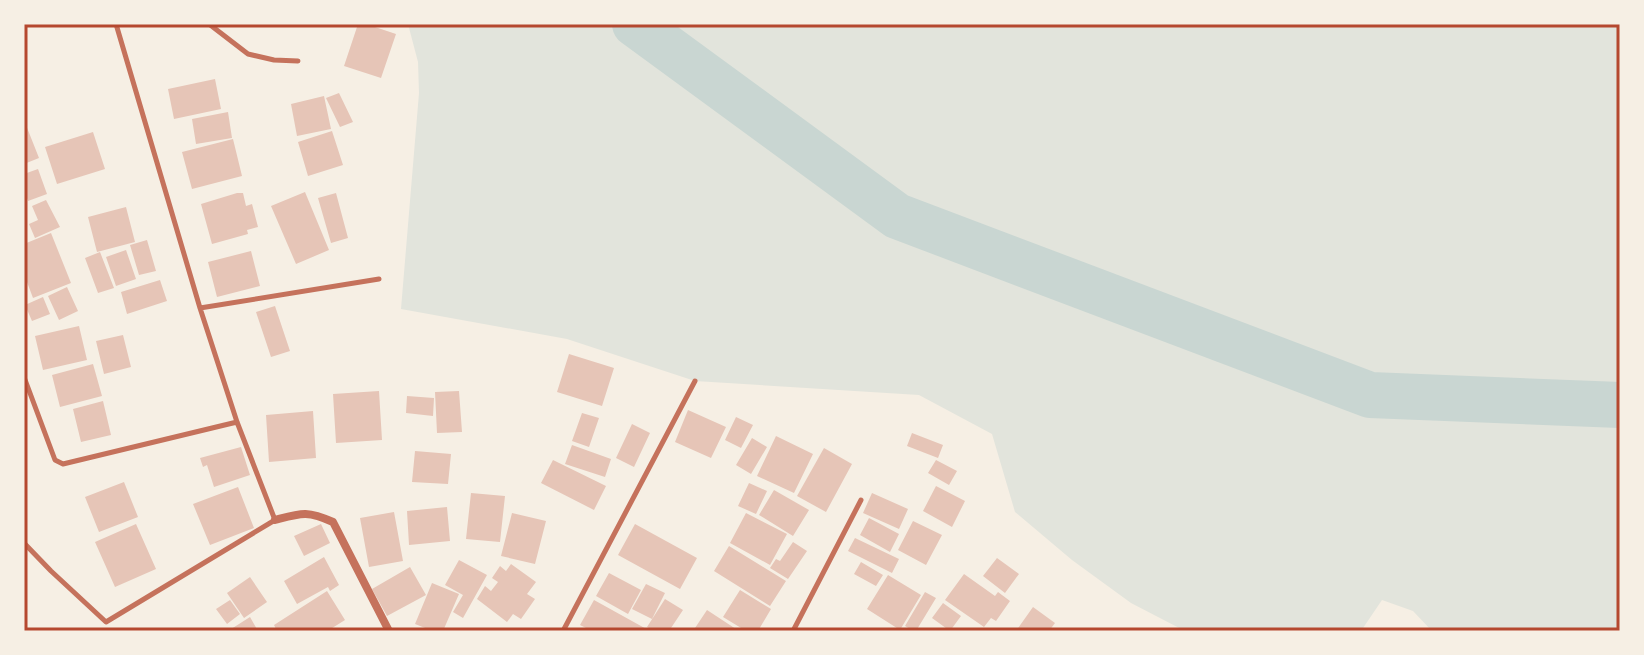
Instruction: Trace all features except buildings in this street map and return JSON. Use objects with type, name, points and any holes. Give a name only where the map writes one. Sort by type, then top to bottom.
[{"type":"street","points":[[275,520],[300,513],[316,514],[333,522],[389,631]]},
{"type":"lane","points":[[24,543],[106,622],[275,520],[237,422],[200,308],[117,24]]},
{"type":"lane","points":[[209,24],[248,54],[298,61]]},
{"type":"lane","points":[[200,308],[379,279]]},
{"type":"lane","points":[[24,377],[55,460],[63,464],[237,422]]},
{"type":"lane","points":[[563,631],[695,381]]},
{"type":"lane","points":[[793,631],[861,500]]},
{"type":"shaded area","points":[[408,24],[1620,24],[1620,631],[1432,631],[1413,611],[1382,600],[1361,631],[1185,631],[1131,603],[1072,560],[1015,512],[992,434],[919,395],[695,381],[567,339],[401,309],[419,93],[418,62]]},
{"type":"waterway","points":[[635,24],[897,216],[1370,395],[1620,405]]}]
